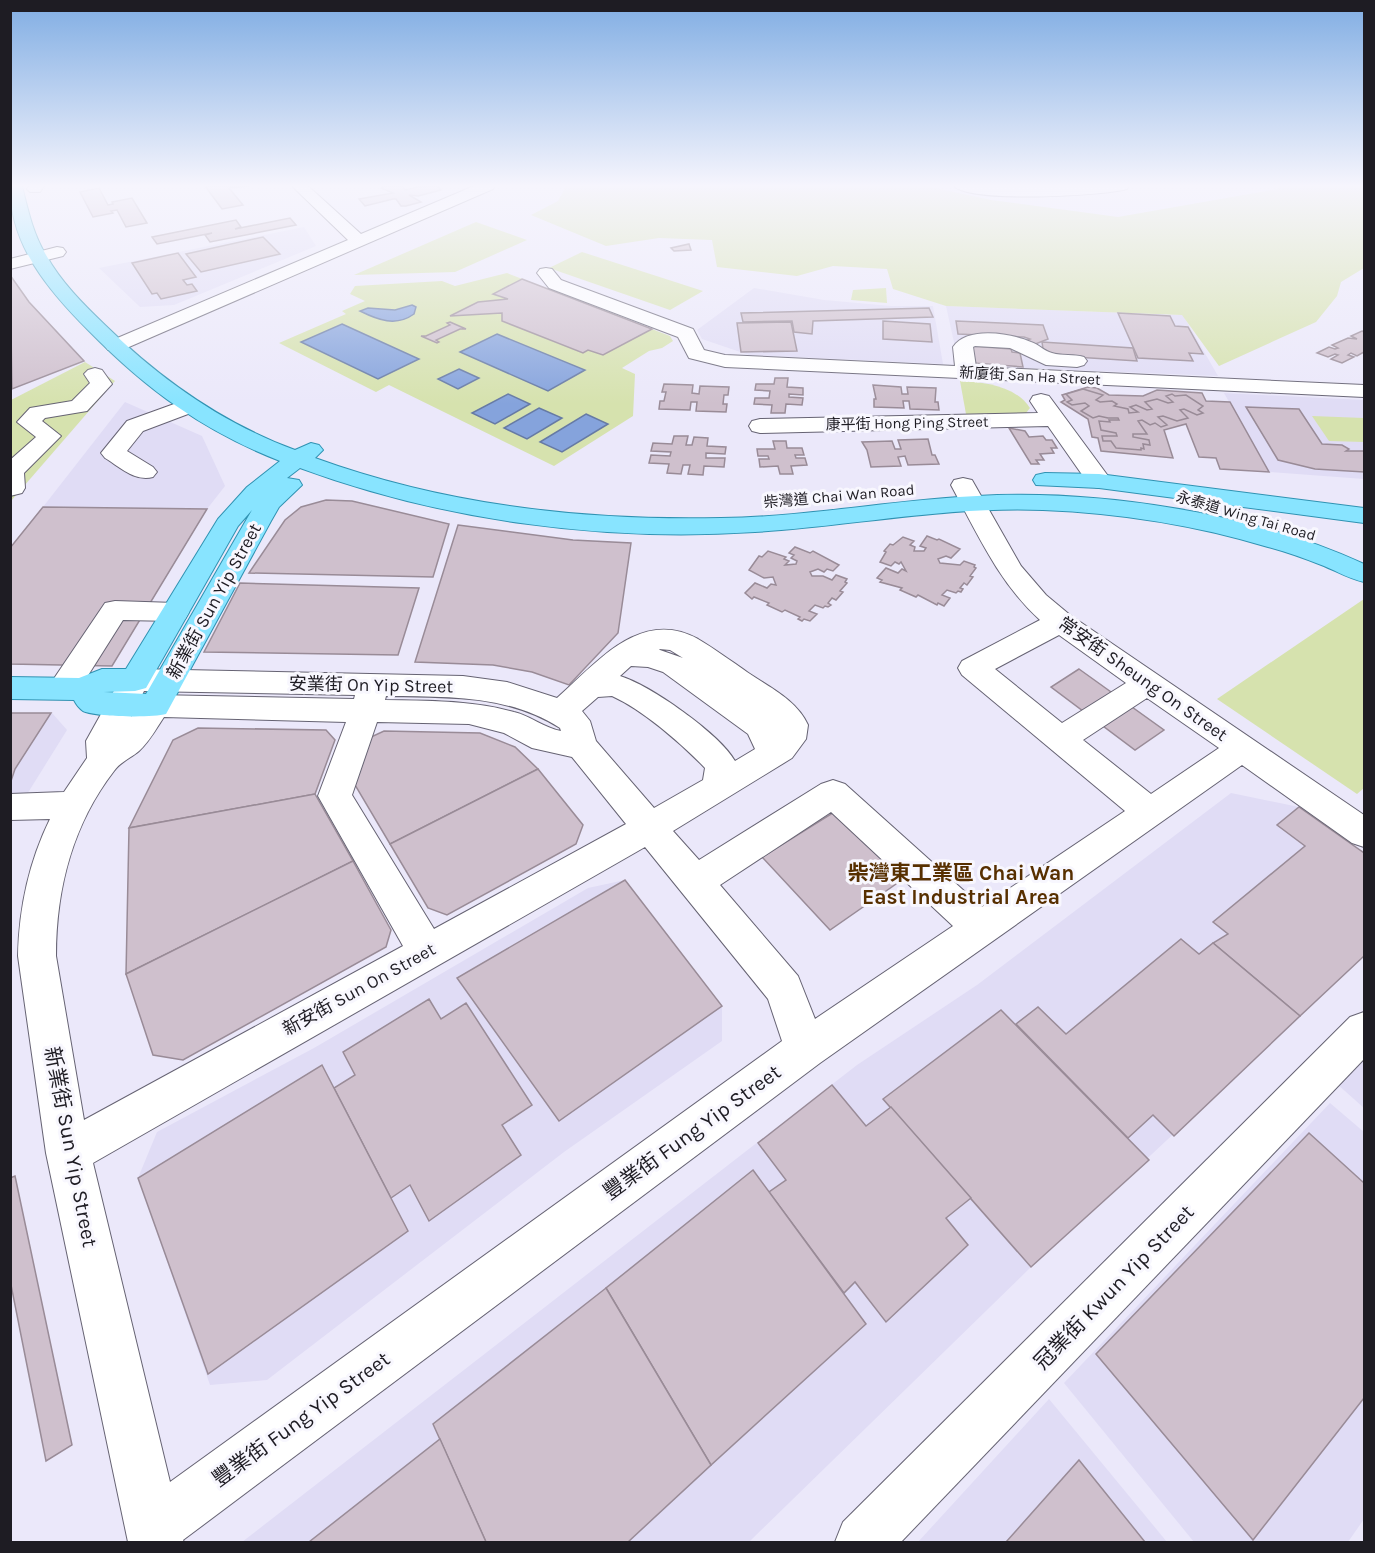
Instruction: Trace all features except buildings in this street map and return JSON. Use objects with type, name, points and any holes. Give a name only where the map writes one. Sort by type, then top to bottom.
[{"type":"main road","points":[[48,258],[51,278],[68,300],[135,366],[188,406],[259,445],[308,449]]},
{"type":"main road","points":[[57,258],[69,269]]},
{"type":"main road","points":[[119,323],[168,367],[206,393],[308,449]]},
{"type":"main road","points":[[210,420],[235,440],[244,452],[246,467],[238,530],[313,493],[344,487],[381,488]]},
{"type":"main road","name":"柴灣道 Chai Wan Road","points":[[308,449],[381,488],[484,511],[643,525],[757,524],[968,494],[1031,480],[1099,481],[1365,516]]},
{"type":"main road","name":"柴灣道 Chai Wan Road","points":[[308,449],[475,488],[550,499],[620,505],[677,507],[968,494],[1109,506],[1177,517]]},
{"type":"main road","name":"新業街 Sun Yip Street","points":[[128,692],[175,612],[238,530],[275,497],[308,449]]},
{"type":"main road","name":"永泰道 Wing Tai Road","points":[[1126,485],[1229,508],[1365,553]]},
{"type":"main road","name":"永泰道 Wing Tai Road","points":[[1177,517],[1248,533],[1300,548],[1365,574]]},
{"type":"main road","name":"新業街 Sun Yip Street","points":[[162,694],[238,530]]},
{"type":"main road","points":[[10,688],[73,689]]},
{"type":"main road","name":"安業街 On Yip Street","points":[[73,689],[92,702],[128,692],[162,694]]},
{"type":"street","points":[[115,346],[319,258]]},
{"type":"street","name":"新廈街 San Ha Street","points":[[546,273],[555,284],[686,333],[696,354],[710,359],[744,363],[1365,391]]},
{"type":"street","points":[[967,373],[963,347],[967,342],[975,340],[1016,342],[1051,360],[1138,363]]},
{"type":"street","points":[[10,489],[13,488],[12,471],[50,436],[28,422],[38,412],[79,406],[101,384],[95,374]]},
{"type":"street","points":[[1022,376],[1099,481]]},
{"type":"street","points":[[145,472],[113,453],[135,426],[188,406]]},
{"type":"street","name":"康平街 Hong Ping Street","points":[[760,426],[1054,419]]},
{"type":"street","name":"常安街 Sheung On Street","points":[[968,494],[1010,570],[1036,601],[1060,622],[1365,833]]},
{"type":"street","points":[[73,689],[115,610],[175,612]]},
{"type":"street","points":[[1060,622],[974,668],[1149,812]]},
{"type":"street","name":"新安街 Sun On Street","points":[[68,1153],[651,827],[761,761],[788,742],[793,735],[793,723],[789,717],[675,640],[644,641],[619,660]]},
{"type":"street","points":[[561,712],[619,660],[651,673],[741,740],[750,753],[761,761]]},
{"type":"street","points":[[1059,740],[1148,683]]},
{"type":"street","points":[[588,688],[608,685],[628,690],[712,752],[722,768],[721,777],[715,788]]},
{"type":"street","name":"安業街 On Yip Street","points":[[162,694],[370,697],[463,687],[507,691],[544,703],[574,721],[582,746],[784,988],[815,1006],[849,1018]]},
{"type":"street","name":"新業街 Sun Yip Street","points":[[103,760],[102,741],[128,692]]},
{"type":"street","name":"新業街 Sun Yip Street","points":[[154,1535],[24,962],[36,933],[49,869],[72,805],[103,760],[130,741],[162,694]]},
{"type":"street","points":[[370,697],[335,796],[427,952]]},
{"type":"street","name":"安業街 On Yip Street","points":[[370,697],[469,713],[513,723],[543,740],[582,746]]},
{"type":"street","name":"豐業街 Fung Yip Street","points":[[154,1535],[805,1049],[1242,749]]},
{"type":"street","points":[[696,881],[833,793],[981,929]]},
{"type":"street","points":[[11,807],[72,805]]},
{"type":"street","name":"安業街 On Yip Street","points":[[784,988],[805,1049]]},
{"type":"street","name":"冠業街 Kwun Yip Street","points":[[863,1542],[1365,1031]]},
{"type":"shaded area","points":[[147,258],[286,258],[174,305],[140,307],[99,268]]},
{"type":"shaded area","points":[[754,288],[824,300],[891,306],[933,306],[943,364],[749,355],[702,339],[697,330]]},
{"type":"shaded area","points":[[946,306],[1183,315],[1218,376],[959,365]]},
{"type":"shaded area","points":[[1224,393],[1364,400],[1364,479],[1269,472]]},
{"type":"shaded area","points":[[125,402],[202,436],[225,486],[207,509],[43,507]]},
{"type":"shaded area","points":[[11,713],[52,713],[67,730],[11,820]]},
{"type":"shaded area","points":[[1231,793],[1299,807],[1364,853],[1364,956],[1031,1267],[749,1542],[242,1542],[857,1065],[977,985]]},
{"type":"shaded area","points":[[625,880],[722,1006],[722,1041],[564,1152],[267,1380],[210,1385],[138,1178],[157,1132],[314,1048],[588,888]]},
{"type":"shaded area","points":[[1364,1055],[1364,1108],[1336,1083]]},
{"type":"shaded area","points":[[1330,1103],[1364,1132],[1364,1519],[1348,1542],[1194,1542],[1064,1383]]},
{"type":"shaded area","points":[[1049,1399],[1167,1542],[918,1542]]},
{"type":"green space","points":[[392,258],[485,258],[455,272],[354,275]]},
{"type":"green space","points":[[569,258],[602,258],[703,291],[670,310],[549,268]]},
{"type":"green space","points":[[715,258],[1364,258],[1364,268],[1341,282],[1337,296],[1316,322],[1219,366],[1182,315],[946,306],[893,289],[887,269],[833,266],[797,276],[717,267]]},
{"type":"green space","points":[[507,273],[670,336],[673,341],[662,348],[649,351],[622,368],[635,374],[633,416],[554,466],[389,385],[376,392],[279,343],[346,314],[342,311],[365,301],[350,294],[355,286],[442,281],[455,286]]},
{"type":"green space","points":[[886,288],[887,303],[851,300],[853,290]]},
{"type":"green space","points":[[85,362],[115,381],[11,501],[11,400]]},
{"type":"green space","points":[[960,381],[989,384],[1008,390],[1017,395],[1030,408],[1026,413],[966,414]]},
{"type":"green space","points":[[1312,416],[1364,418],[1364,442],[1329,441]]},
{"type":"green space","points":[[1364,599],[1364,788],[1357,794],[1217,699]]},
{"type":"water","points":[[412,305],[416,307],[414,314],[394,321],[380,319],[360,311],[368,308],[395,310]]},
{"type":"water","points":[[342,324],[419,359],[378,379],[301,342]]},
{"type":"water","points":[[497,334],[585,370],[548,391],[460,352]]},
{"type":"water","points":[[459,369],[479,378],[458,389],[438,379]]},
{"type":"water","points":[[508,394],[530,404],[495,424],[472,413]]},
{"type":"water","points":[[539,408],[562,418],[527,439],[504,428]]},
{"type":"water","points":[[586,414],[608,424],[562,452],[540,442]]},
{"type":"district","name":"柴灣東工業區 Chai Wan East Industrial Area","points":[[961,885]]}]
